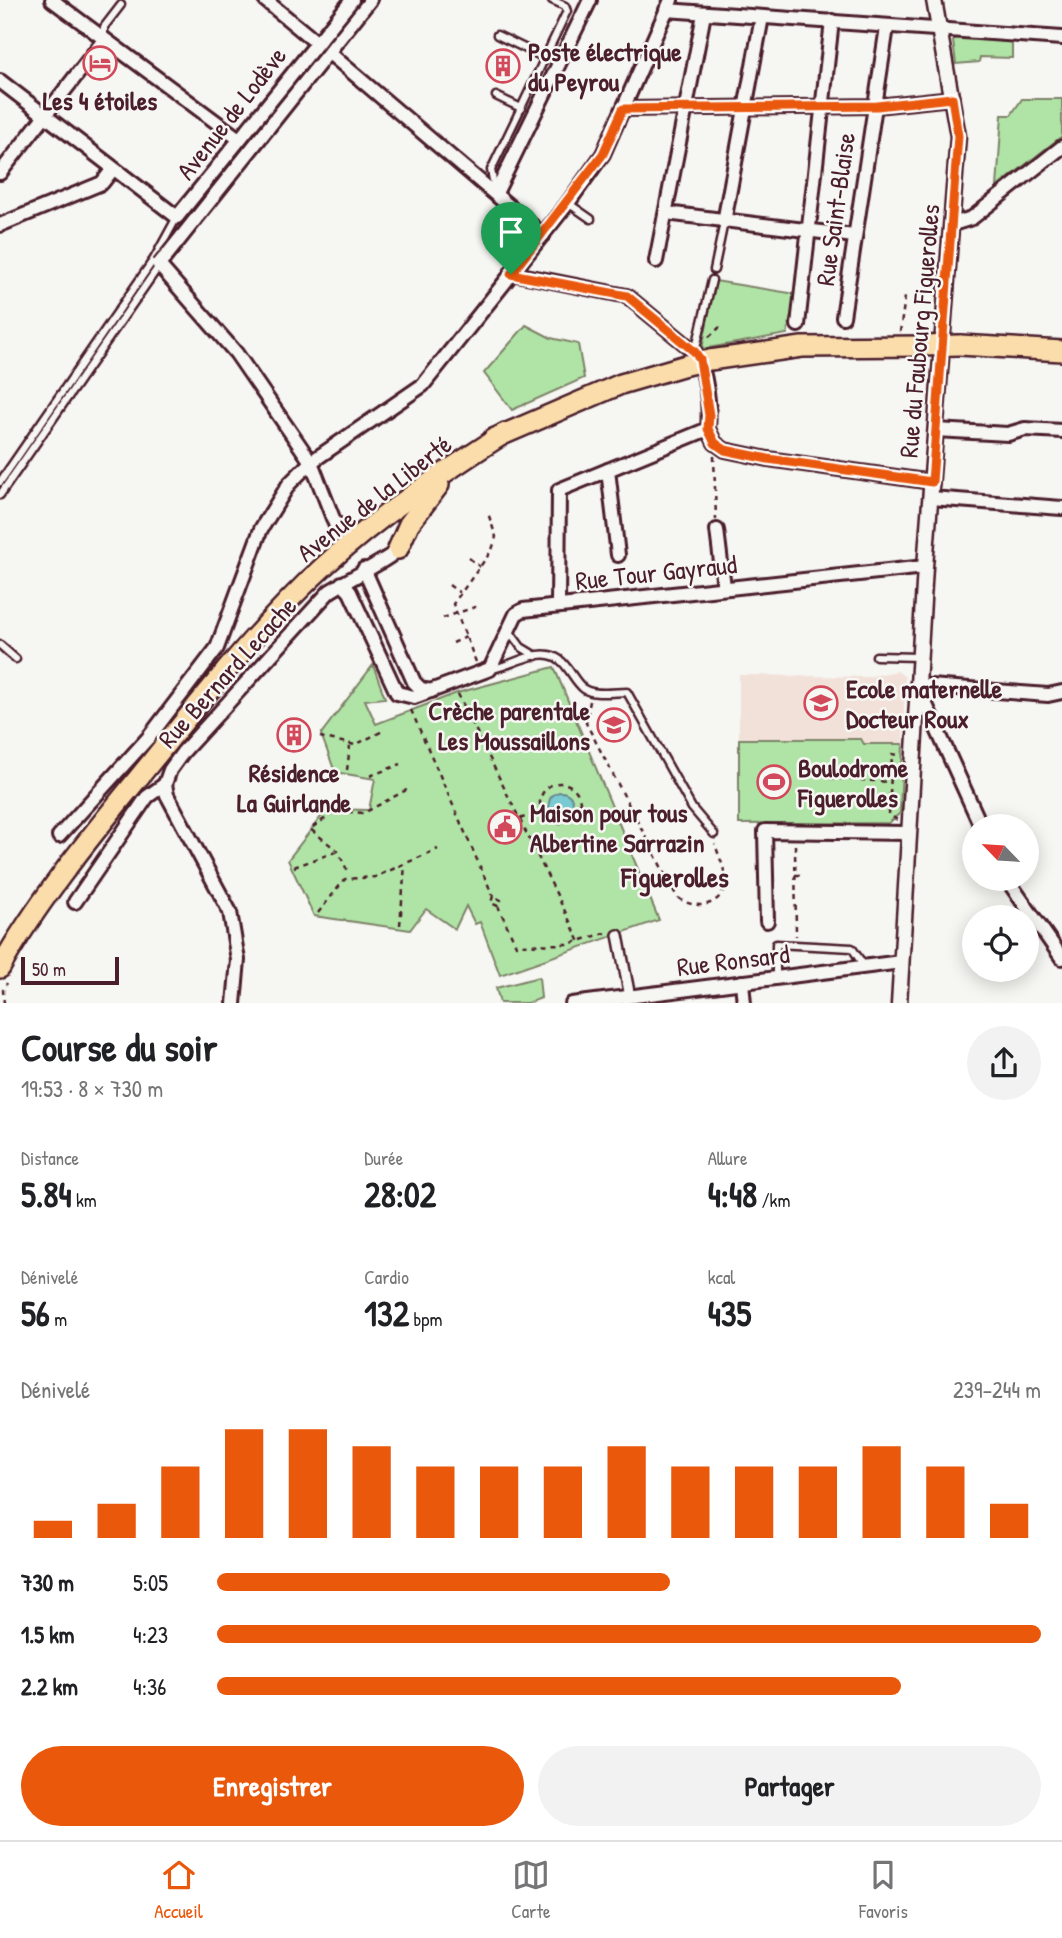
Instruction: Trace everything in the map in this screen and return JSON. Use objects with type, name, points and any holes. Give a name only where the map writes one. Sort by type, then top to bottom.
[{"type":"main road","name":"Avenue de la Liberté","points":[[198,705],[262,619],[340,534],[409,484],[461,453],[621,384],[697,359],[802,347],[960,345],[1062,351]]},
{"type":"main road","name":"Avenue de la Liberté","points":[[0,968],[51,890],[94,832],[198,705],[284,606],[353,540],[454,465],[505,433]]},
{"type":"main road","points":[[398,549],[409,524],[454,465]]},
{"type":"main road","points":[[353,540],[384,529],[391,530],[398,549]]},
{"type":"street","points":[[52,0],[239,139]]},
{"type":"street","points":[[265,0],[316,42]]},
{"type":"street","name":"Avenue de Lodève","points":[[177,217],[352,0]]},
{"type":"street","points":[[336,526],[311,462],[236,353],[157,262],[370,0]]},
{"type":"street","points":[[496,193],[590,0]]},
{"type":"street","name":"Rue du Faubourg Figuerolles","points":[[899,1003],[925,567],[958,136],[934,0]]},
{"type":"street","points":[[59,835],[149,737],[217,648],[261,529],[282,495],[311,462],[423,386],[568,203],[603,154],[668,5],[704,14],[1062,38]]},
{"type":"street","points":[[656,261],[704,14]]},
{"type":"street","points":[[724,222],[762,18]]},
{"type":"street","points":[[798,325],[832,21]]},
{"type":"street","name":"Rue Saint-Blaise","points":[[843,317],[871,113],[877,106],[887,27]]},
{"type":"street","points":[[0,173],[104,40]]},
{"type":"street","points":[[327,51],[543,235]]},
{"type":"street","points":[[0,81],[177,217]]},
{"type":"street","points":[[623,109],[877,106],[952,98]]},
{"type":"street","points":[[953,224],[972,218],[1062,148]]},
{"type":"street","points":[[0,225],[102,183],[113,169]]},
{"type":"street","points":[[666,213],[854,236]]},
{"type":"street","points":[[511,274],[627,296],[700,360],[709,415],[708,429],[715,443],[725,450],[768,459],[932,482]]},
{"type":"street","points":[[558,606],[559,490],[708,429]]},
{"type":"street","points":[[936,430],[1008,434],[1025,429],[1062,430]]},
{"type":"street","points":[[608,470],[618,555]]},
{"type":"street","points":[[931,498],[1062,508]]},
{"type":"street","points":[[717,530],[724,587]]},
{"type":"street","name":"Rue Bernard Lecache","points":[[75,902],[147,797],[165,784],[183,751],[329,592],[364,569],[390,558],[398,549]]},
{"type":"street","name":"Rue Tour Gayraud","points":[[490,669],[516,614],[523,610],[925,567]]},
{"type":"street","points":[[364,569],[414,682],[421,689],[431,691]]},
{"type":"street","points":[[342,583],[350,592],[397,693],[406,697],[431,691],[490,669]]},
{"type":"street","points":[[976,814],[918,685],[1048,695],[1062,692]]},
{"type":"street","points":[[165,784],[167,795],[230,912],[238,960],[238,1002]]},
{"type":"street","points":[[767,921],[765,831],[908,833]]},
{"type":"street","points":[[1015,891],[1062,958]]},
{"type":"street","points":[[618,935],[625,1000]]},
{"type":"street","name":"Rue Ronsard","points":[[572,1003],[625,1000],[901,962]]},
{"type":"street","points":[[741,982],[744,1003]]},
{"type":"lane","points":[[496,193],[491,170],[567,11],[565,6],[552,0]]},
{"type":"lane","points":[[104,40],[104,27],[121,5]]},
{"type":"lane","points":[[497,35],[545,58]]},
{"type":"lane","points":[[496,96],[521,108]]},
{"type":"lane","points":[[568,203],[591,219]]},
{"type":"lane","name":"Avenue de Lodève","points":[[157,262],[177,217]]},
{"type":"lane","points":[[714,270],[724,222]]},
{"type":"lane","points":[[0,482],[157,262]]},
{"type":"lane","points":[[0,495],[157,262]]},
{"type":"lane","points":[[697,359],[712,280]]},
{"type":"lane","points":[[509,630],[521,647],[536,656]]},
{"type":"lane","points":[[0,645],[16,659]]},
{"type":"lane","points":[[490,669],[536,656],[551,655],[561,661],[584,689],[593,692],[627,692],[692,808],[714,834]]},
{"type":"lane","points":[[876,656],[919,657]]},
{"type":"lane","points":[[776,978],[776,944],[852,948],[864,966]]},
{"type":"path","points":[[898,346],[905,297]]},
{"type":"path","points":[[715,443],[712,472],[717,530]]},
{"type":"path","points":[[474,658],[453,604],[492,550],[496,537],[488,513]]},
{"type":"path","points":[[469,558],[480,567]]},
{"type":"path","points":[[449,585],[460,594]]},
{"type":"path","points":[[443,618],[475,607],[480,609]]},
{"type":"path","points":[[453,643],[466,637]]},
{"type":"path","points":[[453,684],[580,942]]},
{"type":"path","points":[[593,692],[586,723],[677,897],[686,903],[704,906],[715,901],[723,891],[725,876],[714,834]]},
{"type":"path","points":[[406,697],[493,896],[491,903],[498,906]]},
{"type":"path","points":[[320,737],[351,744],[385,730]]},
{"type":"path","points":[[346,770],[351,744]]},
{"type":"path","points":[[894,818],[889,814],[892,754],[902,755]]},
{"type":"path","points":[[370,776],[401,764]]},
{"type":"path","points":[[830,779],[891,782]]},
{"type":"path","points":[[569,785],[578,796],[579,808],[567,822],[549,820],[541,810],[541,796],[550,786],[569,785]]},
{"type":"path","points":[[347,870],[338,851],[310,829],[335,811],[364,813],[410,788]]},
{"type":"path","points":[[890,790],[901,791]]},
{"type":"path","points":[[520,819],[541,810]]},
{"type":"path","points":[[795,831],[796,944]]},
{"type":"path","points":[[318,913],[345,879],[375,877],[438,849]]},
{"type":"path","points":[[293,867],[338,851]]},
{"type":"path","points":[[400,925],[405,865]]},
{"type":"path","points":[[795,875],[805,874]]},
{"type":"path","points":[[493,896],[500,898],[498,906],[516,945],[580,942],[616,929],[618,935]]},
{"type":"path","points":[[4,990],[5,1003]]},
{"type":"shaded area","name":"Ecole maternelle Docteur Roux","points":[[897,671],[905,677],[903,744],[863,744],[861,739],[739,739],[739,675],[867,677]]},
{"type":"green space","points":[[958,36],[1012,41],[1012,58],[980,57],[979,62],[956,64],[953,41]]},
{"type":"green space","points":[[1022,99],[1062,99],[1062,136],[997,187],[1002,115],[1011,115]]},
{"type":"green space","points":[[715,281],[796,294],[787,334],[702,349]]},
{"type":"green space","points":[[526,325],[551,338],[578,344],[584,378],[512,410],[484,373]]},
{"type":"green space","points":[[373,665],[385,698],[365,700],[376,724],[457,693],[554,667],[659,920],[500,975],[480,922],[475,924],[466,906],[455,929],[426,909],[410,930],[314,916],[288,860],[327,809],[369,810],[375,779],[335,772],[321,734]]},
{"type":"green space","points":[[739,739],[861,739],[864,744],[903,744],[900,813],[889,823],[739,824]]},
{"type":"green space","points":[[539,977],[541,998],[528,1003],[500,1003],[496,988]]},
{"type":"water","points":[[561,792],[569,796],[573,804],[569,812],[561,816],[553,812],[549,804],[553,796]]},
{"type":"tram line","points":[[154,259],[362,0]]},
{"type":"place","name":"Les 4 étoiles","points":[[100,63]]},
{"type":"place","name":"Poste électrique du Peyrou","points":[[503,66]]},
{"type":"place","name":"Ecole maternelle Docteur Roux","points":[[821,703]]},
{"type":"place","name":"Crèche parentale Les Moussaillons","points":[[614,725]]},
{"type":"place","name":"Résidence La Guirlande","points":[[294,735]]},
{"type":"place","name":"Boulodrome Figuerolles","points":[[774,782]]},
{"type":"place","name":"Maison pour tous Albertine Sarrazin","points":[[505,827]]},
{"type":"district","name":"Figuerolles","points":[[675,877]]},
{"type":"route","points":[[952,98],[958,136],[932,482],[863,474],[725,450],[715,443],[708,429],[709,415],[700,360],[695,352],[627,296],[511,274],[603,154],[623,109],[877,106],[952,98]]}]
